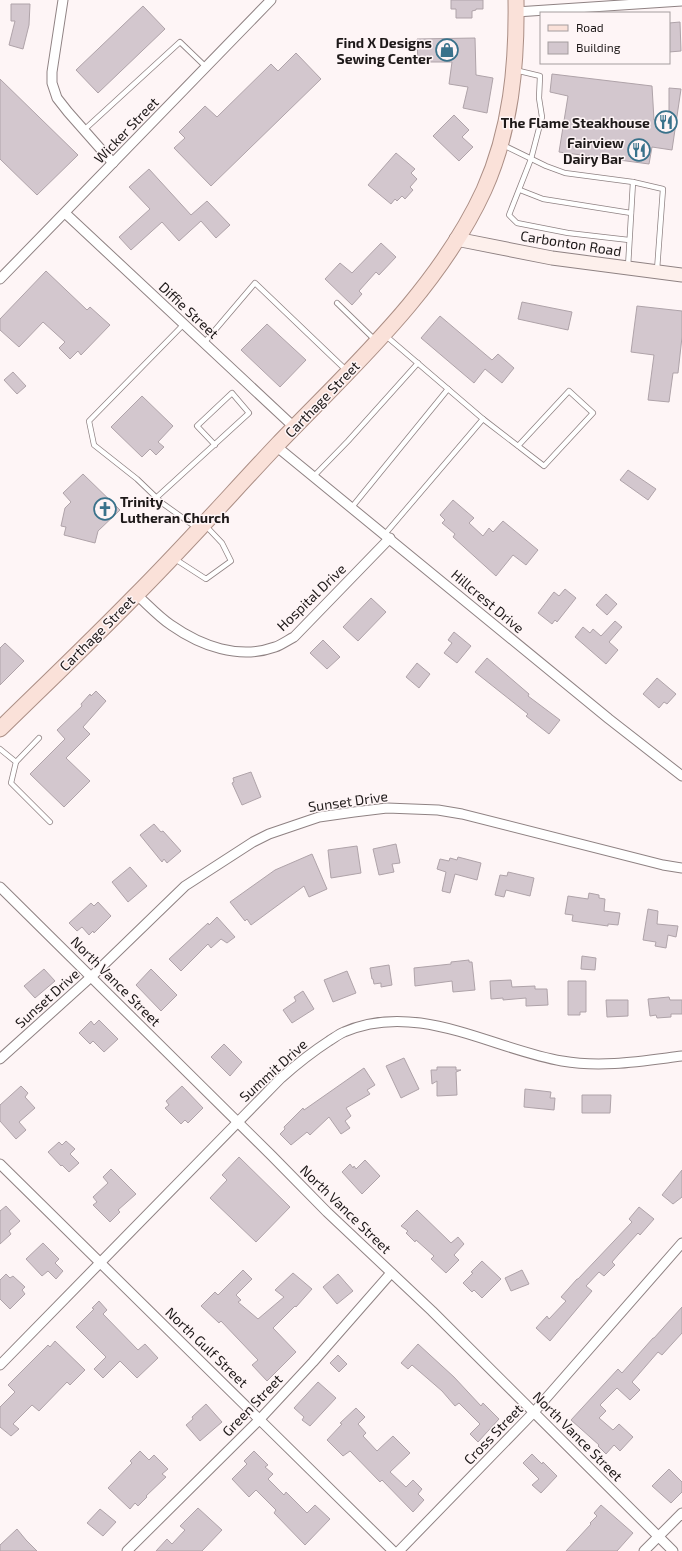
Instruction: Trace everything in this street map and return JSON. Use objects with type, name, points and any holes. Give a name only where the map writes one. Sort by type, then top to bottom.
[{"type":"main road","name":"Carthage Street","points":[[2,724],[137,595],[202,527],[276,446],[380,338],[408,306],[439,265],[474,209],[502,145],[509,111],[514,70],[516,48],[516,6]]},
{"type":"street","points":[[63,0],[52,72],[52,83],[57,98],[113,163]]},
{"type":"street","points":[[516,6],[682,1]]},
{"type":"street","name":"Wicker Street","points":[[0,279],[206,67],[266,2]]},
{"type":"street","name":"Diffie Street","points":[[65,213],[294,427]]},
{"type":"street","name":"Carbonton Road","points":[[456,239],[552,258],[682,275]]},
{"type":"street","name":"Hillcrest Drive","points":[[276,446],[609,719],[682,776]]},
{"type":"street","name":"Hospital Drive","points":[[137,595],[171,625],[204,644],[240,653],[264,650],[276,647],[294,637],[387,536]]},
{"type":"street","name":"Sunset Drive","points":[[0,1060],[185,886],[253,842],[269,834],[319,817],[387,808],[438,810],[462,814],[663,865],[682,868]]},
{"type":"street","name":"North Vance Street","points":[[0,887],[328,1212],[534,1412],[673,1551]]},
{"type":"street","name":"Summit Drive","points":[[0,1365],[281,1078],[309,1054],[344,1032],[364,1026],[382,1023],[417,1022],[440,1026],[539,1056],[590,1064],[614,1064],[682,1056]]},
{"type":"street","name":"North Gulf Street","points":[[2,1169],[101,1263],[393,1551]]},
{"type":"street","name":"Cross Street","points":[[399,1551],[534,1412],[682,1243]]},
{"type":"street","name":"Green Street","points":[[126,1551],[260,1419],[313,1362],[391,1273]]},
{"type":"street","points":[[644,1551],[682,1513]]},
{"type":"lane","points":[[84,131],[180,42],[206,67]]},
{"type":"lane","points":[[514,70],[540,76],[539,98],[542,116],[531,159],[509,215],[517,223],[568,233],[630,240]]},
{"type":"lane","points":[[502,145],[565,173],[633,182],[663,189],[657,271]]},
{"type":"lane","points":[[628,268],[633,182]]},
{"type":"lane","points":[[520,190],[542,198],[631,213]]},
{"type":"lane","points":[[204,343],[255,284],[348,372]]},
{"type":"lane","points":[[337,304],[380,338],[418,364],[483,420],[544,466],[593,413],[569,391],[518,446]]},
{"type":"lane","points":[[172,557],[206,579],[231,561],[222,543],[202,527],[156,498],[137,479],[94,445],[89,421],[184,324]]},
{"type":"lane","points":[[314,476],[418,364]]},
{"type":"lane","points":[[352,507],[448,389]]},
{"type":"lane","points":[[156,498],[215,445],[249,413],[232,393],[197,426],[215,445]]},
{"type":"lane","points":[[387,536],[483,420]]},
{"type":"lane","points":[[40,738],[16,762],[11,783],[50,822]]},
{"type":"lane","points":[[0,749],[16,762]]},
{"type":"building","points":[[451,0],[483,0],[483,9],[476,9],[472,11],[472,18],[456,18],[456,9],[451,9]]},
{"type":"building","points":[[11,4],[30,4],[29,25],[23,49],[9,45],[15,21],[11,21]]},
{"type":"building","points":[[143,6],[165,29],[98,93],[76,70]]},
{"type":"building","points":[[680,22],[681,51],[670,52],[670,23]]},
{"type":"building","points":[[475,38],[476,75],[493,78],[487,113],[463,108],[468,87],[449,84],[452,62],[418,62],[417,39]]},
{"type":"building","points":[[296,53],[321,79],[211,186],[174,148],[185,138],[179,132],[205,106],[217,117],[271,64],[278,71]]},
{"type":"building","points":[[552,74],[652,86],[654,120],[669,120],[669,88],[681,89],[672,150],[652,147],[649,164],[559,152],[568,96],[550,92]]},
{"type":"building","points":[[0,79],[78,155],[37,195],[0,159]]},
{"type":"building","points":[[454,115],[469,130],[462,137],[473,147],[459,161],[433,136]]},
{"type":"building","points":[[396,153],[415,169],[411,173],[417,179],[410,187],[413,190],[405,199],[402,196],[397,201],[395,199],[391,204],[368,185]]},
{"type":"building","points":[[149,169],[191,215],[207,201],[230,225],[216,238],[201,221],[179,241],[162,222],[131,250],[119,237],[150,209],[129,187]]},
{"type":"building","points":[[381,243],[396,257],[379,275],[376,272],[359,291],[362,294],[352,305],[325,279],[340,263],[352,273]]},
{"type":"building","points":[[46,271],[87,310],[90,307],[110,325],[81,355],[78,351],[70,359],[59,348],[65,342],[43,322],[19,347],[0,330],[0,319]]},
{"type":"building","points":[[522,302],[572,312],[568,330],[518,319]]},
{"type":"building","points":[[637,306],[682,311],[682,337],[678,373],[673,373],[669,402],[648,400],[654,355],[631,352]]},
{"type":"building","points":[[440,316],[492,360],[498,354],[514,368],[502,383],[485,369],[474,383],[421,338]]},
{"type":"building","points":[[267,324],[306,360],[280,387],[241,350]]},
{"type":"building","points":[[13,372],[26,386],[17,394],[4,380]]},
{"type":"building","points":[[142,396],[173,426],[158,442],[164,447],[156,455],[150,449],[142,457],[111,427]]},
{"type":"building","points":[[628,470],[656,489],[648,500],[620,480]]},
{"type":"building","name":"Trinity Lutheran Church","points":[[83,474],[120,510],[98,531],[95,543],[64,535],[66,527],[61,526],[65,508],[71,502],[63,493]]},
{"type":"building","points":[[453,500],[474,518],[469,523],[483,536],[489,528],[493,532],[503,521],[538,550],[526,565],[513,555],[496,576],[453,537],[455,534],[442,523],[445,520],[440,515]]},
{"type":"building","points":[[565,589],[576,598],[557,622],[555,620],[552,624],[538,613],[554,592],[559,596]]},
{"type":"building","points":[[606,594],[617,604],[607,615],[596,605]]},
{"type":"building","points":[[371,598],[386,612],[358,641],[343,627]]},
{"type":"building","points":[[615,621],[622,627],[609,642],[618,650],[606,664],[575,637],[583,627],[590,633],[593,629],[601,636]]},
{"type":"building","points":[[454,632],[471,646],[457,663],[444,653],[452,643],[448,640]]},
{"type":"building","points":[[323,640],[340,657],[327,669],[310,653]]},
{"type":"building","points":[[5,643],[24,661],[0,685],[0,648]]},
{"type":"building","points":[[487,658],[529,694],[528,696],[560,720],[549,734],[526,716],[528,714],[475,672]]},
{"type":"building","points":[[417,663],[430,674],[419,688],[406,677]]},
{"type":"building","points":[[657,678],[676,694],[667,704],[664,702],[659,708],[643,694]]},
{"type":"building","points":[[96,691],[106,701],[83,727],[90,734],[66,758],[90,781],[64,807],[30,774],[65,739],[57,730],[82,706],[81,704],[90,694],[91,696]]},
{"type":"building","points":[[251,772],[261,797],[242,805],[232,783],[234,782],[233,778]]},
{"type":"building","points":[[154,824],[161,832],[163,831],[181,851],[167,863],[164,859],[162,862],[140,835]]},
{"type":"building","points":[[396,844],[400,863],[392,864],[394,872],[379,875],[373,849]]},
{"type":"building","points":[[357,846],[361,873],[331,878],[328,850]]},
{"type":"building","points":[[312,854],[327,889],[309,897],[304,886],[251,925],[247,919],[245,921],[230,902],[275,870]]},
{"type":"building","points":[[458,857],[481,863],[477,880],[455,874],[450,893],[442,891],[446,872],[437,869],[440,859],[449,861],[450,858],[457,860]]},
{"type":"building","points":[[130,867],[147,886],[128,902],[112,882]]},
{"type":"building","points":[[508,872],[534,878],[530,896],[506,890],[504,897],[495,895],[500,875],[507,876]]},
{"type":"building","points":[[589,893],[599,895],[599,898],[605,899],[604,911],[620,913],[618,925],[608,924],[608,926],[572,921],[573,915],[565,914],[568,896],[588,899]]},
{"type":"building","points":[[98,902],[111,916],[94,933],[93,931],[89,935],[82,927],[77,931],[69,923],[91,903],[94,906]]},
{"type":"building","points":[[648,909],[658,911],[657,924],[678,926],[676,937],[668,935],[666,948],[655,946],[656,942],[643,940]]},
{"type":"building","points":[[217,917],[235,937],[227,943],[221,939],[211,948],[208,944],[181,971],[169,959],[208,923],[209,925]]},
{"type":"building","points":[[582,956],[596,958],[595,970],[581,969]]},
{"type":"building","points":[[469,960],[469,962],[472,962],[475,990],[453,992],[452,981],[415,986],[414,968],[451,964],[451,962]]},
{"type":"building","points":[[389,965],[392,985],[381,987],[381,983],[374,984],[370,968]]},
{"type":"building","points":[[44,969],[55,981],[35,998],[24,986]]},
{"type":"building","points":[[151,969],[177,995],[161,1011],[136,985]]},
{"type":"building","points":[[347,971],[356,993],[333,1002],[324,980]]},
{"type":"building","points":[[511,980],[512,987],[535,986],[535,989],[547,989],[548,1005],[526,1006],[526,998],[503,1000],[503,998],[491,999],[490,981]]},
{"type":"building","points":[[568,981],[586,981],[586,1012],[580,1012],[580,1015],[568,1015]]},
{"type":"building","points":[[303,991],[314,1009],[292,1023],[283,1010],[296,1001],[294,997]]},
{"type":"building","points":[[669,997],[670,1000],[682,1000],[682,1014],[671,1014],[671,1017],[657,1018],[656,1015],[650,1016],[648,999]]},
{"type":"building","points":[[606,1000],[628,1000],[628,1016],[607,1017]]},
{"type":"building","points":[[99,1020],[118,1039],[104,1052],[93,1041],[90,1044],[79,1033],[91,1021],[94,1025]]},
{"type":"building","points":[[224,1044],[242,1062],[230,1076],[211,1057]]},
{"type":"building","points":[[404,1058],[419,1089],[401,1098],[386,1066]]},
{"type":"building","points":[[437,1067],[456,1067],[456,1070],[461,1070],[456,1072],[457,1095],[437,1096],[437,1081],[432,1084],[431,1070],[437,1070]]},
{"type":"building","points":[[364,1068],[375,1085],[367,1090],[370,1094],[346,1108],[351,1116],[345,1121],[350,1128],[341,1134],[329,1117],[310,1135],[307,1132],[291,1145],[280,1134],[285,1129],[284,1127],[303,1108],[304,1110]]},
{"type":"building","points":[[21,1086],[28,1093],[25,1097],[35,1108],[19,1122],[26,1130],[16,1139],[0,1121],[0,1105]]},
{"type":"building","points":[[182,1086],[203,1108],[188,1123],[185,1120],[181,1124],[165,1108],[169,1105],[166,1101]]},
{"type":"building","points":[[525,1089],[551,1092],[550,1098],[555,1098],[554,1110],[524,1107]]},
{"type":"building","points":[[582,1095],[611,1095],[610,1113],[582,1113]]},
{"type":"building","points":[[66,1141],[75,1149],[70,1154],[79,1163],[69,1172],[48,1152],[59,1142],[62,1145]]},
{"type":"building","points":[[239,1157],[290,1207],[256,1242],[210,1198],[227,1180],[222,1175]]},
{"type":"building","points":[[365,1160],[380,1176],[362,1194],[342,1172],[350,1164],[356,1169]]},
{"type":"building","points":[[111,1169],[136,1194],[118,1210],[120,1212],[110,1222],[93,1205],[97,1202],[93,1197],[108,1183],[103,1177]]},
{"type":"building","points":[[682,1170],[682,1197],[673,1204],[662,1195]]},
{"type":"building","points":[[6,1206],[20,1221],[9,1231],[11,1234],[0,1244],[0,1211]]},
{"type":"building","points":[[639,1207],[654,1219],[640,1235],[638,1233],[618,1255],[612,1262],[615,1265],[604,1276],[599,1272],[586,1286],[592,1291],[550,1341],[536,1328],[547,1316],[549,1319],[566,1301],[561,1297],[632,1222],[629,1219]]},
{"type":"building","points":[[417,1210],[451,1243],[458,1237],[464,1244],[454,1255],[459,1260],[446,1273],[431,1259],[434,1256],[416,1240],[415,1242],[406,1233],[408,1231],[401,1226]]},
{"type":"building","points":[[43,1243],[59,1259],[55,1263],[63,1271],[56,1279],[48,1271],[42,1276],[26,1259]]},
{"type":"building","points":[[482,1261],[501,1279],[482,1298],[474,1290],[472,1292],[463,1283]]},
{"type":"building","points":[[243,1270],[252,1279],[236,1295],[241,1300],[238,1302],[258,1319],[284,1297],[275,1290],[293,1273],[312,1289],[296,1307],[295,1306],[273,1328],[296,1352],[267,1381],[252,1365],[258,1360],[221,1321],[219,1323],[201,1306],[215,1292],[218,1295]]},
{"type":"building","points":[[522,1270],[529,1284],[511,1291],[505,1278]]},
{"type":"building","points":[[6,1274],[10,1278],[13,1276],[25,1287],[22,1290],[25,1294],[10,1309],[0,1299],[0,1280]]},
{"type":"building","points":[[338,1274],[353,1291],[337,1304],[323,1287]]},
{"type":"building","points":[[99,1301],[107,1310],[103,1314],[138,1350],[145,1344],[158,1358],[137,1378],[120,1361],[103,1378],[94,1369],[106,1357],[76,1327],[94,1309],[92,1308]]},
{"type":"building","points":[[682,1307],[682,1333],[662,1355],[658,1352],[632,1382],[640,1390],[630,1400],[617,1388],[600,1405],[606,1411],[599,1418],[613,1430],[619,1424],[633,1437],[620,1451],[614,1445],[606,1454],[598,1446],[599,1445],[571,1420],[618,1369],[622,1373]]},
{"type":"building","points":[[55,1341],[85,1370],[70,1385],[67,1382],[39,1411],[32,1405],[13,1424],[19,1429],[11,1436],[0,1427],[0,1407],[15,1392],[8,1385],[48,1345],[50,1347]]},
{"type":"building","points":[[418,1344],[454,1377],[481,1406],[483,1403],[499,1419],[478,1442],[470,1434],[480,1424],[459,1403],[455,1406],[442,1391],[412,1365],[408,1369],[401,1363]]},
{"type":"building","points":[[338,1355],[347,1364],[339,1372],[330,1363]]},
{"type":"building","points":[[318,1382],[336,1398],[310,1426],[302,1420],[304,1417],[294,1408]]},
{"type":"building","points":[[206,1404],[222,1422],[200,1441],[186,1425]]},
{"type":"building","points":[[356,1408],[365,1417],[358,1424],[366,1433],[363,1436],[377,1451],[393,1436],[410,1453],[390,1472],[406,1487],[413,1480],[422,1489],[418,1494],[424,1500],[413,1512],[382,1480],[380,1482],[350,1451],[343,1456],[327,1440],[342,1424],[340,1423]]},
{"type":"building","points":[[140,1451],[149,1460],[154,1455],[168,1469],[162,1474],[166,1477],[146,1496],[147,1497],[138,1506],[135,1503],[130,1509],[108,1488],[132,1463],[130,1461]]},
{"type":"building","points":[[254,1451],[268,1465],[265,1467],[273,1474],[268,1479],[284,1495],[286,1492],[307,1513],[315,1505],[330,1519],[305,1545],[274,1513],[276,1510],[256,1490],[249,1497],[232,1479],[247,1464],[244,1461]]},
{"type":"building","points":[[532,1454],[542,1464],[543,1462],[557,1476],[541,1493],[532,1485],[539,1479],[523,1463]]},
{"type":"building","points":[[669,1469],[682,1482],[682,1492],[671,1503],[652,1486]]},
{"type":"building","points":[[601,1505],[633,1533],[617,1551],[566,1551],[591,1524],[590,1523],[597,1516],[594,1513]]},
{"type":"building","points":[[198,1508],[222,1530],[202,1551],[156,1551],[167,1539],[172,1544],[185,1530],[180,1526]]},
{"type":"building","points":[[100,1509],[116,1522],[103,1536],[87,1523]]},
{"type":"building","points":[[17,1529],[37,1551],[0,1551],[0,1545]]},
{"type":"place","name":"Find X Designs Sewing Center","points":[[447,50]]},
{"type":"place","name":"The Flame Steakhouse","points":[[666,122]]},
{"type":"place","name":"Fairview Dairy Bar","points":[[639,150]]},
{"type":"place","name":"Trinity Lutheran Church","points":[[105,509]]}]
